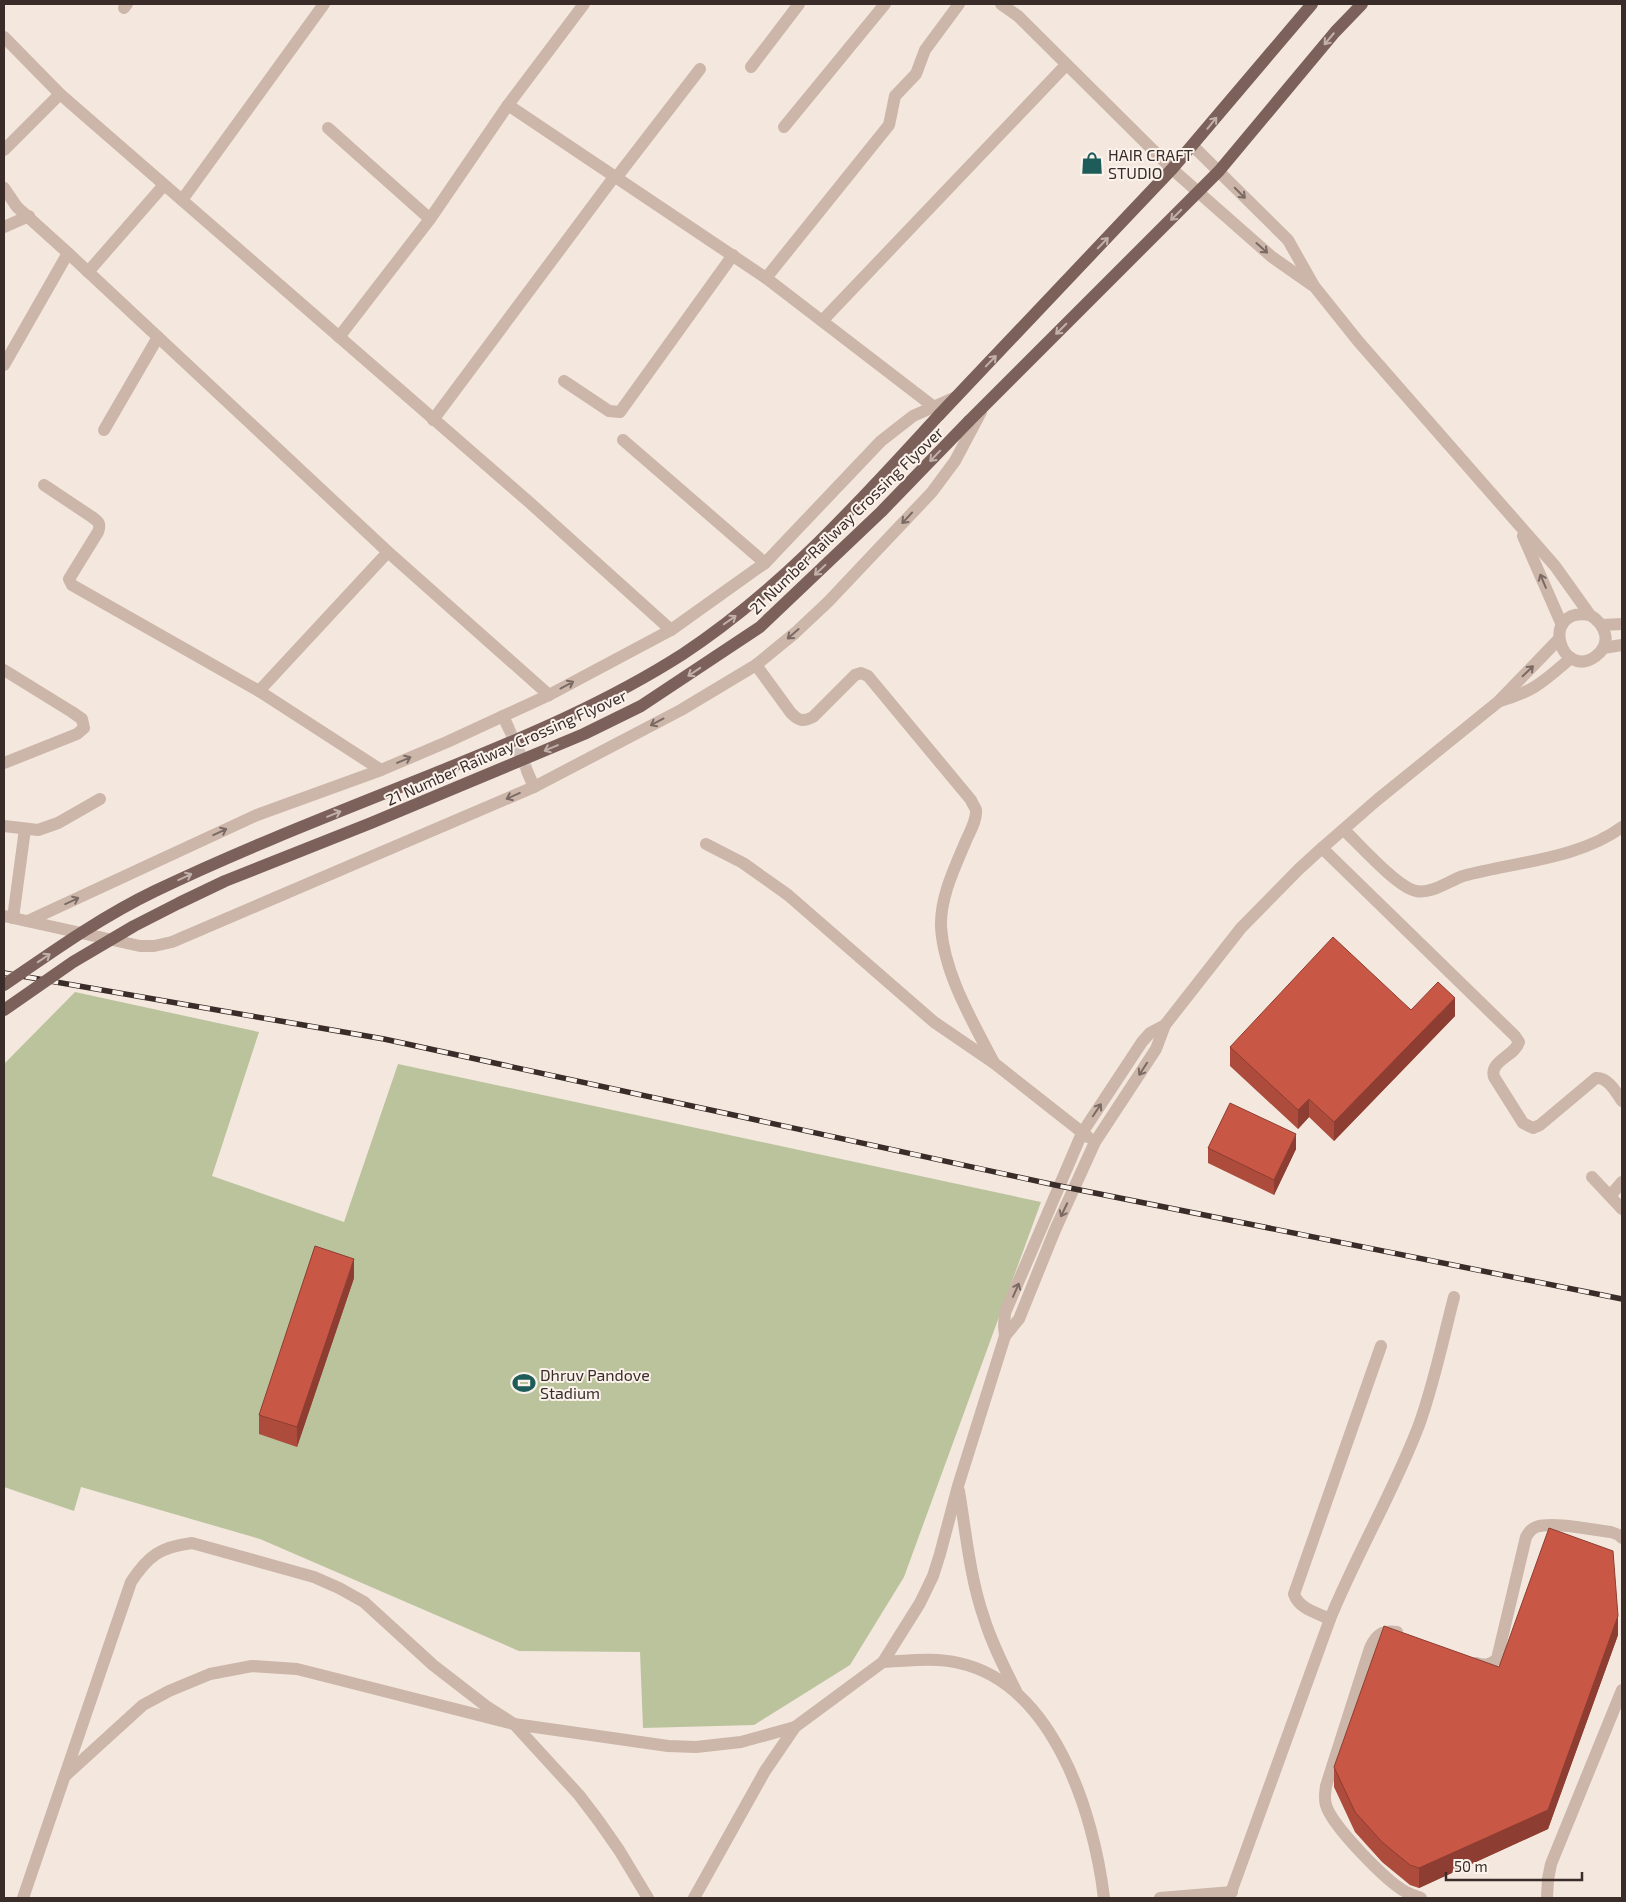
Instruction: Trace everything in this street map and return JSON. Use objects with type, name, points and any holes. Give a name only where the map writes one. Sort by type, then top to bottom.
[{"type":"main road","name":"21 Number Railway Crossing Flyover","points":[[4,986],[106,917],[152,892],[231,857],[525,737],[622,689],[682,654],[743,611],[792,570],[838,525],[937,411],[957,396],[1172,169],[1312,4]]},
{"type":"main road","name":"21 Number Railway Crossing Flyover","points":[[4,1010],[73,962],[134,926],[210,888],[584,734],[641,706],[760,627],[881,512],[969,421],[1199,192],[1219,171],[1335,32],[1362,4]]},
{"type":"street","points":[[182,200],[324,4]]},
{"type":"street","points":[[339,337],[430,218],[508,105],[584,4]]},
{"type":"street","points":[[752,67],[799,4]]},
{"type":"street","points":[[784,127],[884,4]]},
{"type":"street","points":[[766,278],[889,125],[895,96],[916,74],[926,50],[959,4]]},
{"type":"street","points":[[1001,4],[1018,16],[1172,169],[1272,257],[1314,286]]},
{"type":"street","points":[[4,37],[60,94],[529,502],[671,630]]},
{"type":"street","points":[[822,321],[1066,65]]},
{"type":"street","points":[[434,420],[614,177],[616,178],[700,69]]},
{"type":"street","points":[[4,150],[60,94]]},
{"type":"street","points":[[508,105],[766,278],[937,411]]},
{"type":"street","points":[[328,128],[430,218]]},
{"type":"street","points":[[1193,146],[1288,240],[1314,286],[1358,342],[1555,566],[1590,615],[1602,625],[1605,633],[1603,648]]},
{"type":"street","points":[[88,272],[164,185]]},
{"type":"street","points":[[4,188],[17,207],[29,216],[388,552],[550,694]]},
{"type":"street","points":[[4,227],[29,216]]},
{"type":"street","points":[[4,365],[68,253]]},
{"type":"street","points":[[564,381],[609,411],[620,412],[733,255]]},
{"type":"street","points":[[104,430],[158,337]]},
{"type":"street","points":[[25,829],[9,917],[140,946],[154,946],[172,942],[534,787],[682,710],[756,665],[795,633],[828,602],[932,492],[955,461],[984,406]]},
{"type":"street","points":[[28,921],[257,815],[381,770],[446,742],[550,694],[671,630],[765,563],[881,441],[913,416],[937,411]]},
{"type":"street","points":[[623,440],[765,563]]},
{"type":"street","points":[[44,486],[99,522],[98,532],[70,579],[72,584],[259,691],[381,770]]},
{"type":"street","points":[[694,1898],[765,1771],[795,1728],[883,1662],[920,1603],[933,1576],[958,1486],[1006,1336],[1019,1319],[1055,1230],[1095,1142],[1156,1049],[1165,1025],[1241,928],[1299,869],[1377,800],[1498,702],[1559,639],[1562,625],[1518,526]]},
{"type":"street","points":[[259,691],[388,552]]},
{"type":"street","points":[[1562,625],[1574,616],[1590,615]]},
{"type":"street","points":[[1602,625],[1622,624]]},
{"type":"street","points":[[1559,639],[1565,653],[1571,658],[1585,660],[1592,658],[1603,648],[1622,645]]},
{"type":"street","points":[[1498,702],[1532,690],[1542,684],[1571,658]]},
{"type":"street","points":[[756,665],[791,713],[798,720],[806,721],[813,717],[855,675],[862,673],[868,676],[971,800],[976,810],[974,822],[950,880],[943,904],[941,927],[958,994],[994,1063]]},
{"type":"street","points":[[4,670],[82,719],[84,728],[77,734],[4,762]]},
{"type":"street","points":[[503,716],[509,729]]},
{"type":"street","points":[[527,771],[534,787]]},
{"type":"street","points":[[4,826],[38,830],[58,823],[100,799]]},
{"type":"street","points":[[1344,830],[1397,880],[1407,888],[1419,892],[1429,890],[1463,876],[1593,844],[1622,827]]},
{"type":"street","points":[[706,844],[743,863],[788,895],[934,1022],[994,1063],[1095,1142]]},
{"type":"street","points":[[1322,848],[1516,1036],[1519,1042],[1517,1048],[1494,1066],[1492,1071],[1523,1124],[1533,1128],[1540,1125],[1596,1078],[1606,1080],[1622,1101]]},
{"type":"street","points":[[1006,1336],[1004,1326],[1006,1313],[1082,1133],[1142,1042],[1150,1033],[1165,1025]]},
{"type":"street","points":[[1592,1176],[1622,1209]]},
{"type":"street","points":[[1610,1196],[1622,1182]]},
{"type":"street","points":[[1160,1898],[1231,1895],[1330,1619],[1346,1581],[1406,1458],[1419,1424],[1454,1297]]},
{"type":"street","points":[[1330,1619],[1301,1606],[1296,1602],[1294,1594],[1382,1346]]},
{"type":"street","points":[[958,1486],[974,1582],[983,1617],[996,1651],[1017,1692],[1052,1736],[1073,1780],[1096,1846],[1104,1898]]},
{"type":"street","points":[[1465,1659],[1483,1665],[1491,1664],[1497,1659],[1526,1537],[1530,1530],[1537,1526],[1548,1525],[1611,1532],[1622,1538]]},
{"type":"street","points":[[23,1898],[131,1582],[141,1567],[156,1552],[174,1545],[192,1543],[314,1578],[339,1588],[364,1602],[433,1665],[486,1706],[514,1724],[579,1795],[619,1850],[648,1898]]},
{"type":"street","points":[[1413,1638],[1395,1631],[1383,1632],[1376,1637],[1367,1657],[1326,1786],[1325,1796],[1326,1807],[1341,1829],[1383,1875],[1406,1892],[1421,1898]]},
{"type":"street","points":[[883,1662],[926,1660],[958,1662],[985,1672],[1017,1692]]},
{"type":"street","points":[[63,1778],[144,1706],[168,1691],[210,1674],[252,1666],[297,1669],[514,1724],[668,1746],[696,1747],[741,1742],[795,1728]]},
{"type":"street","points":[[1547,1898],[1551,1864],[1622,1690]]},
{"type":"green space","points":[[75,992],[259,1032],[212,1176],[344,1222],[398,1064],[1041,1202],[904,1577],[850,1665],[754,1725],[643,1728],[640,1652],[519,1651],[260,1539],[81,1487],[74,1511],[4,1487],[4,1064]]},
{"type":"building","points":[[1333,937],[1411,1010],[1438,982],[1455,998],[1334,1122],[1309,1099],[1298,1110],[1230,1047]]},
{"type":"building","points":[[1230,1103],[1296,1134],[1274,1180],[1208,1148]]},
{"type":"building","points":[[315,1246],[354,1259],[297,1427],[259,1415]]},
{"type":"building","points":[[1549,1528],[1613,1551],[1618,1616],[1548,1810],[1419,1868],[1410,1865],[1382,1842],[1355,1812],[1334,1767],[1384,1626],[1499,1667]]},
{"type":"tunnel","points":[[510,731],[527,770]]},
{"type":"railway","points":[[4,973],[384,1039],[1055,1185],[1622,1299]]},
{"type":"place","name":"HAIR CRAFT STUDIO","points":[[1092,163]]},
{"type":"place","name":"Dhruv Pandove Stadium","points":[[524,1383]]}]
